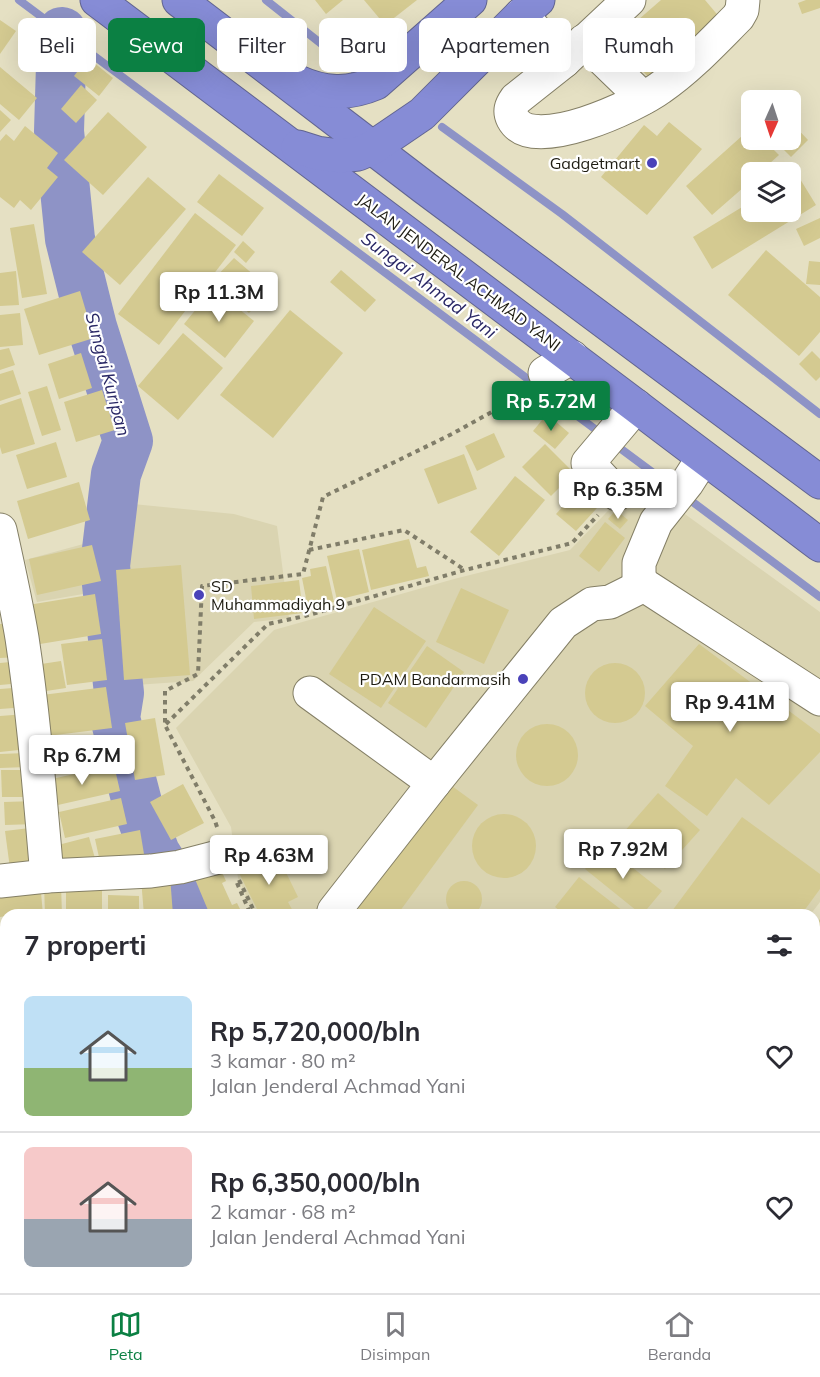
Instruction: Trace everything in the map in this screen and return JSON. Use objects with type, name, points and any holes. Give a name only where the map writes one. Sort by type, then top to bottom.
[{"type":"highway","name":"JALAN JENDERAL ACHMAD YANI","points":[[97,0],[291,145],[548,374],[636,406],[820,545]]},
{"type":"highway","points":[[178,0],[217,29]]},
{"type":"highway","points":[[277,72],[306,86],[333,92],[360,90],[376,83],[470,0]]},
{"type":"highway","points":[[291,145],[317,153],[340,156],[358,154],[372,148],[422,114],[532,5]]},
{"type":"highway","points":[[276,72],[372,148],[820,482]]},
{"type":"street","points":[[629,0],[576,49],[516,99],[511,105],[511,111],[518,126],[525,130],[544,133],[575,126],[619,110],[658,90],[685,69],[738,17],[742,10],[743,0]]},
{"type":"street","points":[[532,5],[576,49],[643,98]]},
{"type":"street","points":[[617,494],[588,463],[636,406]]},
{"type":"street","points":[[703,458],[687,483],[656,522],[639,563],[639,577],[644,585],[820,699]]},
{"type":"street","points":[[0,530],[22,639],[48,876]]},
{"type":"street","points":[[335,909],[563,623],[592,604],[610,602],[644,585]]},
{"type":"street","points":[[310,693],[434,783]]},
{"type":"street","points":[[0,881],[166,869],[226,855]]},
{"type":"path","points":[[251,909],[234,876],[215,821],[165,725],[165,691],[198,674],[202,586],[303,574],[323,497],[452,434],[548,374]]},
{"type":"path","points":[[165,725],[268,624],[572,543],[617,494]]},
{"type":"path","points":[[309,550],[404,530],[465,570]]},
{"type":"shaded area","name":"PDAM Bandarmasih","points":[[638,480],[820,612],[820,902],[815,909],[252,909],[238,878],[231,827],[176,728],[274,630],[454,579],[570,550]]},
{"type":"shaded area","name":"SD Muhammadiyah 9","points":[[133,504],[234,514],[277,526],[289,618],[254,622],[193,681],[121,686],[112,589],[37,602],[25,560],[98,540]]},
{"type":"building","points":[[315,0],[343,0],[326,14]]},
{"type":"building","points":[[364,0],[417,0],[394,18],[379,18]]},
{"type":"building","points":[[661,0],[705,0],[721,19],[695,41],[695,18],[640,18]]},
{"type":"building","points":[[806,0],[820,0],[820,8],[802,14],[798,3]]},
{"type":"building","points":[[0,20],[16,31],[0,54]]},
{"type":"building","points":[[96,64],[113,78],[99,96],[74,76],[77,72],[96,72]]},
{"type":"building","points":[[0,67],[37,98],[19,120],[0,104]]},
{"type":"building","points":[[644,72],[658,72],[650,79]]},
{"type":"building","points":[[81,85],[97,100],[76,123],[61,109]]},
{"type":"building","points":[[0,110],[11,120],[0,132]]},
{"type":"building","points":[[108,112],[147,147],[103,195],[64,160]]},
{"type":"building","name":"Gadgetmart","points":[[669,122],[702,149],[647,215],[601,177],[644,125],[657,136]]},
{"type":"building","points":[[25,126],[58,153],[47,168],[58,177],[31,210],[20,200],[14,208],[0,197],[0,141],[6,134],[14,141]]},
{"type":"building","points":[[801,133],[808,140],[801,147]]},
{"type":"building","points":[[741,137],[741,150],[774,150],[779,155],[771,162],[741,162],[741,190],[712,215],[686,186]]},
{"type":"building","points":[[784,150],[798,150],[791,157]]},
{"type":"building","points":[[219,174],[264,208],[242,236],[197,202]]},
{"type":"building","points":[[148,177],[186,209],[120,285],[82,252]]},
{"type":"building","points":[[801,181],[816,205],[801,214]]},
{"type":"building","points":[[741,208],[741,222],[788,222],[712,269],[693,237]]},
{"type":"building","points":[[195,213],[236,245],[159,345],[118,314]]},
{"type":"building","points":[[820,218],[820,238],[804,246],[796,229]]},
{"type":"building","points":[[34,224],[47,294],[22,298],[10,228]]},
{"type":"building","points":[[243,241],[255,252],[246,263],[234,252]]},
{"type":"building","points":[[766,250],[820,297],[820,332],[799,356],[728,295]]},
{"type":"building","points":[[234,258],[255,276],[235,298],[214,279]]},
{"type":"building","points":[[809,261],[820,262],[820,285],[806,284]]},
{"type":"building","points":[[341,270],[376,300],[365,312],[330,282]]},
{"type":"building","points":[[16,271],[19,305],[0,306],[0,273]]},
{"type":"building","points":[[213,288],[254,321],[225,358],[184,324]]},
{"type":"building","points":[[80,291],[94,338],[39,355],[24,309]]},
{"type":"building","points":[[245,292],[258,303],[249,313],[237,303]]},
{"type":"building","points":[[290,310],[343,353],[273,438],[220,395]]},
{"type":"building","points":[[20,313],[23,345],[0,347],[0,315]]},
{"type":"building","points":[[183,333],[223,368],[178,420],[138,386]]},
{"type":"building","points":[[9,348],[15,365],[0,370],[0,350]]},
{"type":"building","points":[[812,351],[820,359],[820,377],[816,381],[799,364]]},
{"type":"building","points":[[81,353],[92,388],[59,399],[48,364]]},
{"type":"building","points":[[13,370],[21,394],[0,401],[0,374]]},
{"type":"building","points":[[47,386],[61,430],[42,436],[28,392]]},
{"type":"building","points":[[102,390],[115,430],[76,442],[64,402]]},
{"type":"building","points":[[21,398],[35,444],[2,454],[0,405]]},
{"type":"building","points":[[547,414],[569,433],[555,449],[533,431]]},
{"type":"building","points":[[494,433],[505,457],[477,471],[465,446]]},
{"type":"building","points":[[56,442],[67,477],[27,489],[16,455]]},
{"type":"building","points":[[545,444],[574,473],[551,496],[522,467]]},
{"type":"building","points":[[464,454],[477,489],[438,504],[424,469]]},
{"type":"building","points":[[515,476],[545,500],[499,556],[470,532]]},
{"type":"building","points":[[587,480],[607,497],[576,531],[556,514]]},
{"type":"building","points":[[79,482],[90,520],[28,539],[17,501]]},
{"type":"building","points":[[616,510],[628,520],[620,529],[608,519]]},
{"type":"building","points":[[605,522],[625,538],[599,572],[579,556]]},
{"type":"building","points":[[409,539],[417,568],[426,566],[429,576],[371,590],[362,550]]},
{"type":"building","points":[[92,545],[101,581],[37,595],[29,559]]},
{"type":"building","points":[[359,549],[369,592],[337,600],[327,556]]},
{"type":"building","points":[[181,565],[190,675],[124,680],[116,570]]},
{"type":"building","points":[[326,566],[334,602],[308,608],[302,578],[311,576],[310,569]]},
{"type":"building","points":[[299,580],[303,613],[254,619],[251,586]]},
{"type":"building","points":[[461,588],[509,610],[484,664],[436,642]]},
{"type":"building","points":[[95,594],[101,634],[34,645],[28,605]]},
{"type":"building","points":[[374,607],[426,641],[381,708],[329,674]]},
{"type":"building","points":[[0,624],[19,624],[20,657],[0,658]]},
{"type":"building","points":[[102,639],[107,680],[67,685],[61,644]]},
{"type":"building","points":[[699,644],[820,734],[820,752],[769,805],[736,778],[707,816],[665,786],[693,746],[645,706]]},
{"type":"building","points":[[427,646],[464,672],[426,728],[388,703]]},
{"type":"building","points":[[21,661],[22,683],[0,685],[0,663]]},
{"type":"building","points":[[61,661],[66,688],[33,693],[28,666]]},
{"type":"building","points":[[609,663],[621,663],[632,668],[640,676],[645,693],[643,705],[632,718],[621,723],[609,723],[598,718],[590,710],[585,699],[585,687],[590,676],[598,668]]},
{"type":"building","points":[[26,687],[27,707],[0,709],[0,689]]},
{"type":"building","points":[[106,687],[112,728],[39,737],[34,696]]},
{"type":"building","points":[[26,714],[28,749],[0,752],[0,716]]},
{"type":"building","points":[[155,718],[165,775],[135,780],[125,723]]},
{"type":"building","points":[[547,724],[564,729],[569,733],[573,738],[578,755],[573,772],[569,777],[564,781],[547,786],[530,781],[525,777],[521,772],[516,755],[521,738],[525,733],[530,729]]},
{"type":"building","points":[[104,735],[109,761],[54,770],[50,743]]},
{"type":"building","points":[[26,753],[27,767],[0,768],[0,754]]},
{"type":"building","points":[[114,765],[120,791],[49,807],[43,781]]},
{"type":"building","points":[[1,770],[33,770],[33,797],[2,797]]},
{"type":"building","points":[[445,781],[478,805],[401,909],[359,909],[354,905]]},
{"type":"building","points":[[183,784],[204,823],[171,840],[150,802]]},
{"type":"building","points":[[658,793],[700,830],[665,869],[623,833]]},
{"type":"building","points":[[121,798],[127,824],[65,838],[59,812]]},
{"type":"building","points":[[36,801],[36,824],[5,825],[4,802]]},
{"type":"building","points":[[504,814],[522,820],[530,828],[536,846],[530,864],[522,872],[504,878],[486,872],[478,864],[472,846],[478,828],[486,820]]},
{"type":"building","points":[[742,817],[820,874],[820,889],[805,909],[673,909]]},
{"type":"building","points":[[38,827],[43,872],[11,876],[5,831]]},
{"type":"building","points":[[140,830],[144,854],[100,862],[95,839]]},
{"type":"building","points":[[89,837],[96,862],[65,870],[58,845]]},
{"type":"building","points":[[604,845],[662,891],[647,909],[635,909],[585,869]]},
{"type":"building","points":[[276,852],[298,897],[288,902],[292,909],[257,909],[238,871]]},
{"type":"building","points":[[217,861],[226,881],[222,883],[232,905],[237,903],[240,909],[207,909],[192,872]]},
{"type":"building","points":[[170,876],[173,909],[144,909],[141,879]]},
{"type":"building","points":[[579,877],[620,909],[558,909],[555,907]]},
{"type":"building","points":[[102,878],[102,909],[66,909],[66,879]]},
{"type":"building","points":[[40,881],[42,909],[0,909],[0,884]]},
{"type":"building","points":[[464,881],[471,883],[480,892],[482,899],[478,909],[450,909],[448,906],[446,899],[448,892],[457,883]]},
{"type":"building","points":[[44,884],[61,884],[62,909],[45,909]]},
{"type":"building","points":[[108,895],[139,896],[139,909],[108,909]]},
{"type":"waterway","name":"Sungai Ahmad Yani","points":[[19,0],[603,435]]},
{"type":"waterway","name":"Sungai Ahmad Yani","points":[[266,0],[362,76]]},
{"type":"waterway","name":"Sungai Kuripan","points":[[61,72],[59,131],[70,239],[92,327],[128,441],[116,474],[105,566],[119,693],[115,718],[139,810],[155,853],[190,909]]},
{"type":"waterway","name":"Sungai Ahmad Yani","points":[[442,127],[562,214],[820,414]]},
{"type":"waterway","name":"Sungai Ahmad Yani","points":[[613,443],[675,489]]},
{"type":"waterway","name":"Sungai Ahmad Yani","points":[[686,497],[820,597]]},
{"type":"place","name":"Gadgetmart","points":[[652,163]]},
{"type":"place","name":"SD Muhammadiyah 9","points":[[199,595]]},
{"type":"place","name":"PDAM Bandarmasih","points":[[523,679]]}]
